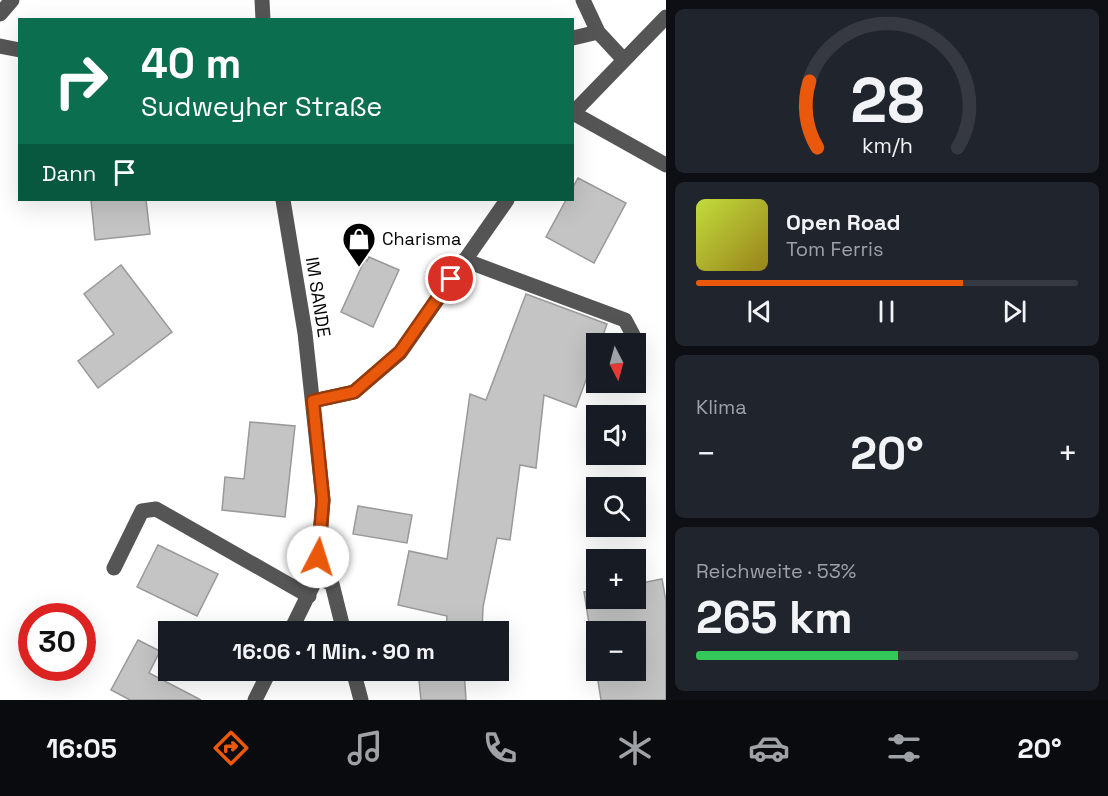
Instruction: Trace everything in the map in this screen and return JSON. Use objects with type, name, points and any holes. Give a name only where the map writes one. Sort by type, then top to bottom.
[{"type":"street","points":[[0,14],[12,0]]},
{"type":"street","points":[[262,0],[263,18]]},
{"type":"street","points":[[583,0],[598,32],[624,60]]},
{"type":"street","points":[[574,112],[666,17]]},
{"type":"street","points":[[574,38],[598,32]]},
{"type":"street","points":[[0,46],[18,50]]},
{"type":"street","points":[[574,114],[666,165]]},
{"type":"street","name":"IM SANDE","points":[[283,201],[305,333],[323,500],[317,576],[296,621]]},
{"type":"street","points":[[313,401],[354,392],[400,352],[506,201]]},
{"type":"street","points":[[464,260],[625,320],[632,333]]},
{"type":"street","points":[[114,568],[142,511],[156,509],[309,596]]},
{"type":"street","points":[[317,576],[332,584],[341,621]]},
{"type":"street","points":[[255,700],[264,681]]},
{"type":"street","points":[[356,681],[361,700]]},
{"type":"building","points":[[578,178],[626,203],[594,263],[546,237],[565,201],[574,201],[574,185]]},
{"type":"building","points":[[91,201],[146,201],[150,234],[95,240]]},
{"type":"building","points":[[369,257],[399,270],[373,327],[341,312],[365,259],[367,261]]},
{"type":"building","points":[[121,265],[172,332],[98,388],[78,361],[114,334],[84,294]]},
{"type":"building","points":[[526,294],[607,324],[604,333],[586,333],[586,380],[576,407],[544,395],[536,468],[520,465],[510,540],[497,538],[483,607],[482,621],[447,621],[447,616],[398,605],[409,551],[447,559],[470,394],[486,400]]},
{"type":"building","points":[[250,422],[295,426],[285,517],[222,510],[225,477],[244,479]]},
{"type":"building","points":[[358,506],[412,515],[407,543],[353,534]]},
{"type":"building","points":[[158,545],[218,574],[197,616],[137,587]]},
{"type":"building","points":[[662,579],[666,601],[666,700],[601,700],[598,681],[646,681],[646,621],[589,621],[587,609],[646,609],[646,582]]},
{"type":"building","points":[[138,640],[158,650],[158,655],[149,673],[158,678],[158,681],[164,681],[201,700],[130,700],[111,690]]},
{"type":"building","points":[[419,681],[465,681],[466,700],[421,700]]},
{"type":"place","name":"Charisma","points":[[359,268]]},
{"type":"route","points":[[318,557],[323,500],[313,401],[354,392],[400,352],[451,279]]}]
